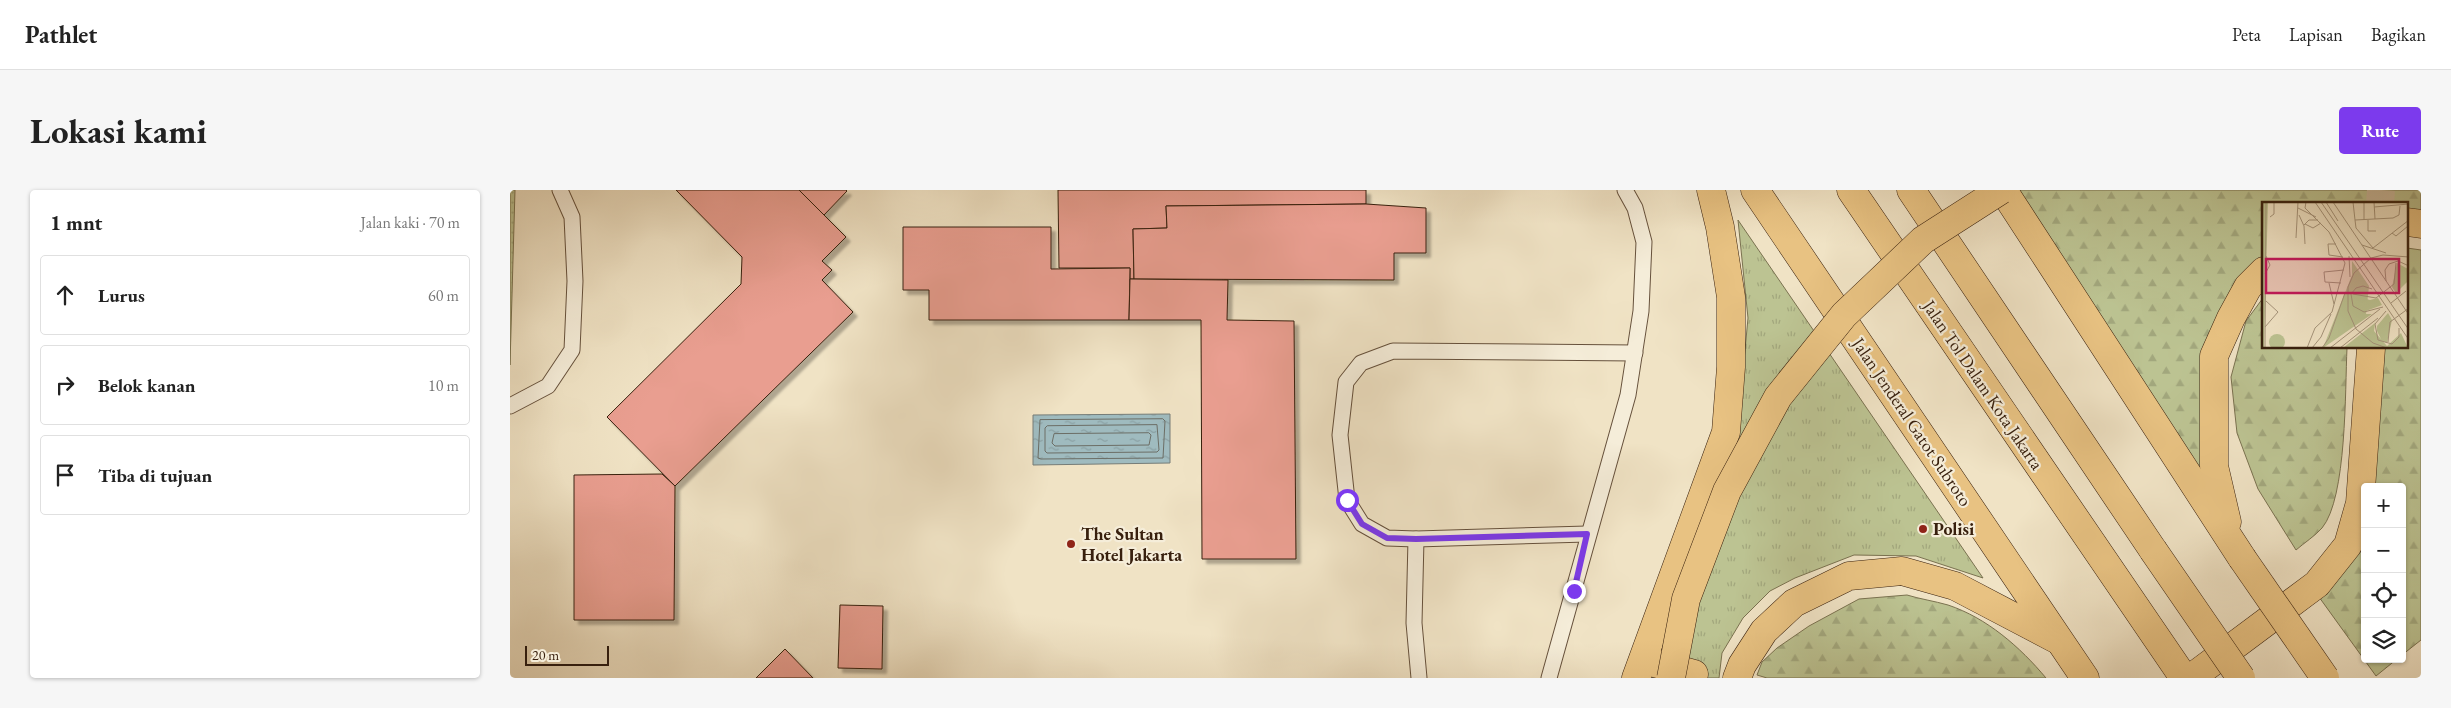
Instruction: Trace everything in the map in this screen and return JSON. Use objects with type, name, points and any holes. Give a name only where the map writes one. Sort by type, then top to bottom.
[{"type":"highway","points":[[1711,190],[1720,227],[1731,297],[1731,367],[1726,432],[1639,669],[1683,676],[1686,599],[1724,500],[1778,397],[1844,316],[1923,240],[2002,190],[2237,550],[2325,678]]},
{"type":"highway","name":"Jalan Jenderal Gatot Subroto","points":[[1755,190],[2085,678]]},
{"type":"highway","name":"Jalan Tol Dalam Kota Jakarta","points":[[1851,190],[2184,678]]},
{"type":"highway","points":[[1912,190],[2241,678]]},
{"type":"highway","points":[[2408,222],[2421,224]]},
{"type":"highway","points":[[2237,550],[2214,466],[2214,356],[2231,318],[2248,287],[2262,274]]},
{"type":"highway","points":[[2191,678],[2317,584],[2348,545],[2360,503],[2371,349]]},
{"type":"highway","points":[[1737,678],[1742,665],[1764,631],[1794,603],[1849,576],[1902,571],[1955,586],[2063,645]]},
{"type":"lane","points":[[510,406],[548,386],[572,350],[575,281],[572,217],[560,190]]},
{"type":"lane","points":[[1549,678],[1574,591],[1587,534],[1628,395],[1636,353],[1642,311],[1644,242],[1634,208],[1625,190]]},
{"type":"lane","points":[[1587,534],[1416,539],[1387,538],[1362,524],[1347,500],[1340,435],[1346,382],[1362,363],[1394,351],[1636,353]]},
{"type":"lane","points":[[1416,539],[1414,622],[1419,678]]},
{"type":"green space","points":[[510,190],[515,190],[510,365]]},
{"type":"green space","points":[[2003,190],[2421,190],[2421,224],[2408,222],[2408,202],[2262,202],[2262,273],[2214,356],[2232,541]]},
{"type":"green space","points":[[1738,220],[1983,578],[1916,556],[1854,555],[1795,578],[1770,591],[1743,618],[1722,653],[1719,678],[1652,678],[1738,425],[1748,318]]},
{"type":"green space","points":[[2408,248],[2421,250],[2421,640],[2406,652],[2406,483],[2373,483],[2383,349],[2408,349]]},
{"type":"green space","points":[[2262,299],[2262,349],[2347,349],[2343,442],[2336,493],[2330,513],[2322,528],[2296,550],[2258,489],[2237,433],[2231,377],[2246,321]]},
{"type":"green space","points":[[2361,536],[2361,655],[2319,597]]},
{"type":"green space","points":[[1907,595],[1948,605],[1976,618],[2014,645],[2046,678],[1767,678],[1757,675],[1762,662],[1777,648],[1809,626],[1859,599]]},
{"type":"green space","points":[[2367,663],[2392,663],[2376,676]]},
{"type":"water","points":[[1170,414],[1170,463],[1033,465],[1033,415]]},
{"type":"building","points":[[676,190],[799,190],[846,237],[822,261],[832,270],[822,280],[853,312],[675,486],[607,417],[741,284],[742,257]]},
{"type":"building","points":[[799,190],[846,190],[847,191],[824,215]]},
{"type":"building","points":[[1058,190],[1366,190],[1366,204],[1166,206],[1167,228],[1133,229],[1134,279],[1130,279],[1130,268],[1059,268]]},
{"type":"building","points":[[1366,204],[1426,208],[1426,253],[1394,253],[1394,280],[1134,279],[1133,229],[1167,228],[1166,206]]},
{"type":"building","points":[[903,227],[1051,227],[1051,269],[1130,268],[1129,320],[929,320],[929,290],[903,290]]},
{"type":"building","points":[[1130,279],[1228,280],[1227,320],[1294,321],[1296,559],[1202,559],[1201,320],[1129,320]]},
{"type":"building","points":[[662,474],[675,486],[674,620],[574,620],[574,475]]},
{"type":"building","points":[[840,605],[883,606],[882,669],[838,668]]},
{"type":"building","points":[[785,649],[813,678],[756,678]]},
{"type":"tunnel","points":[[2380,202],[2381,190]]},
{"type":"place","name":"Polisi","points":[[1923,529]]},
{"type":"place","name":"The Sultan Hotel Jakarta","points":[[1071,544]]},
{"type":"route","points":[[1347,500],[1362,524],[1387,538],[1416,539],[1587,534],[1574,591]]}]
